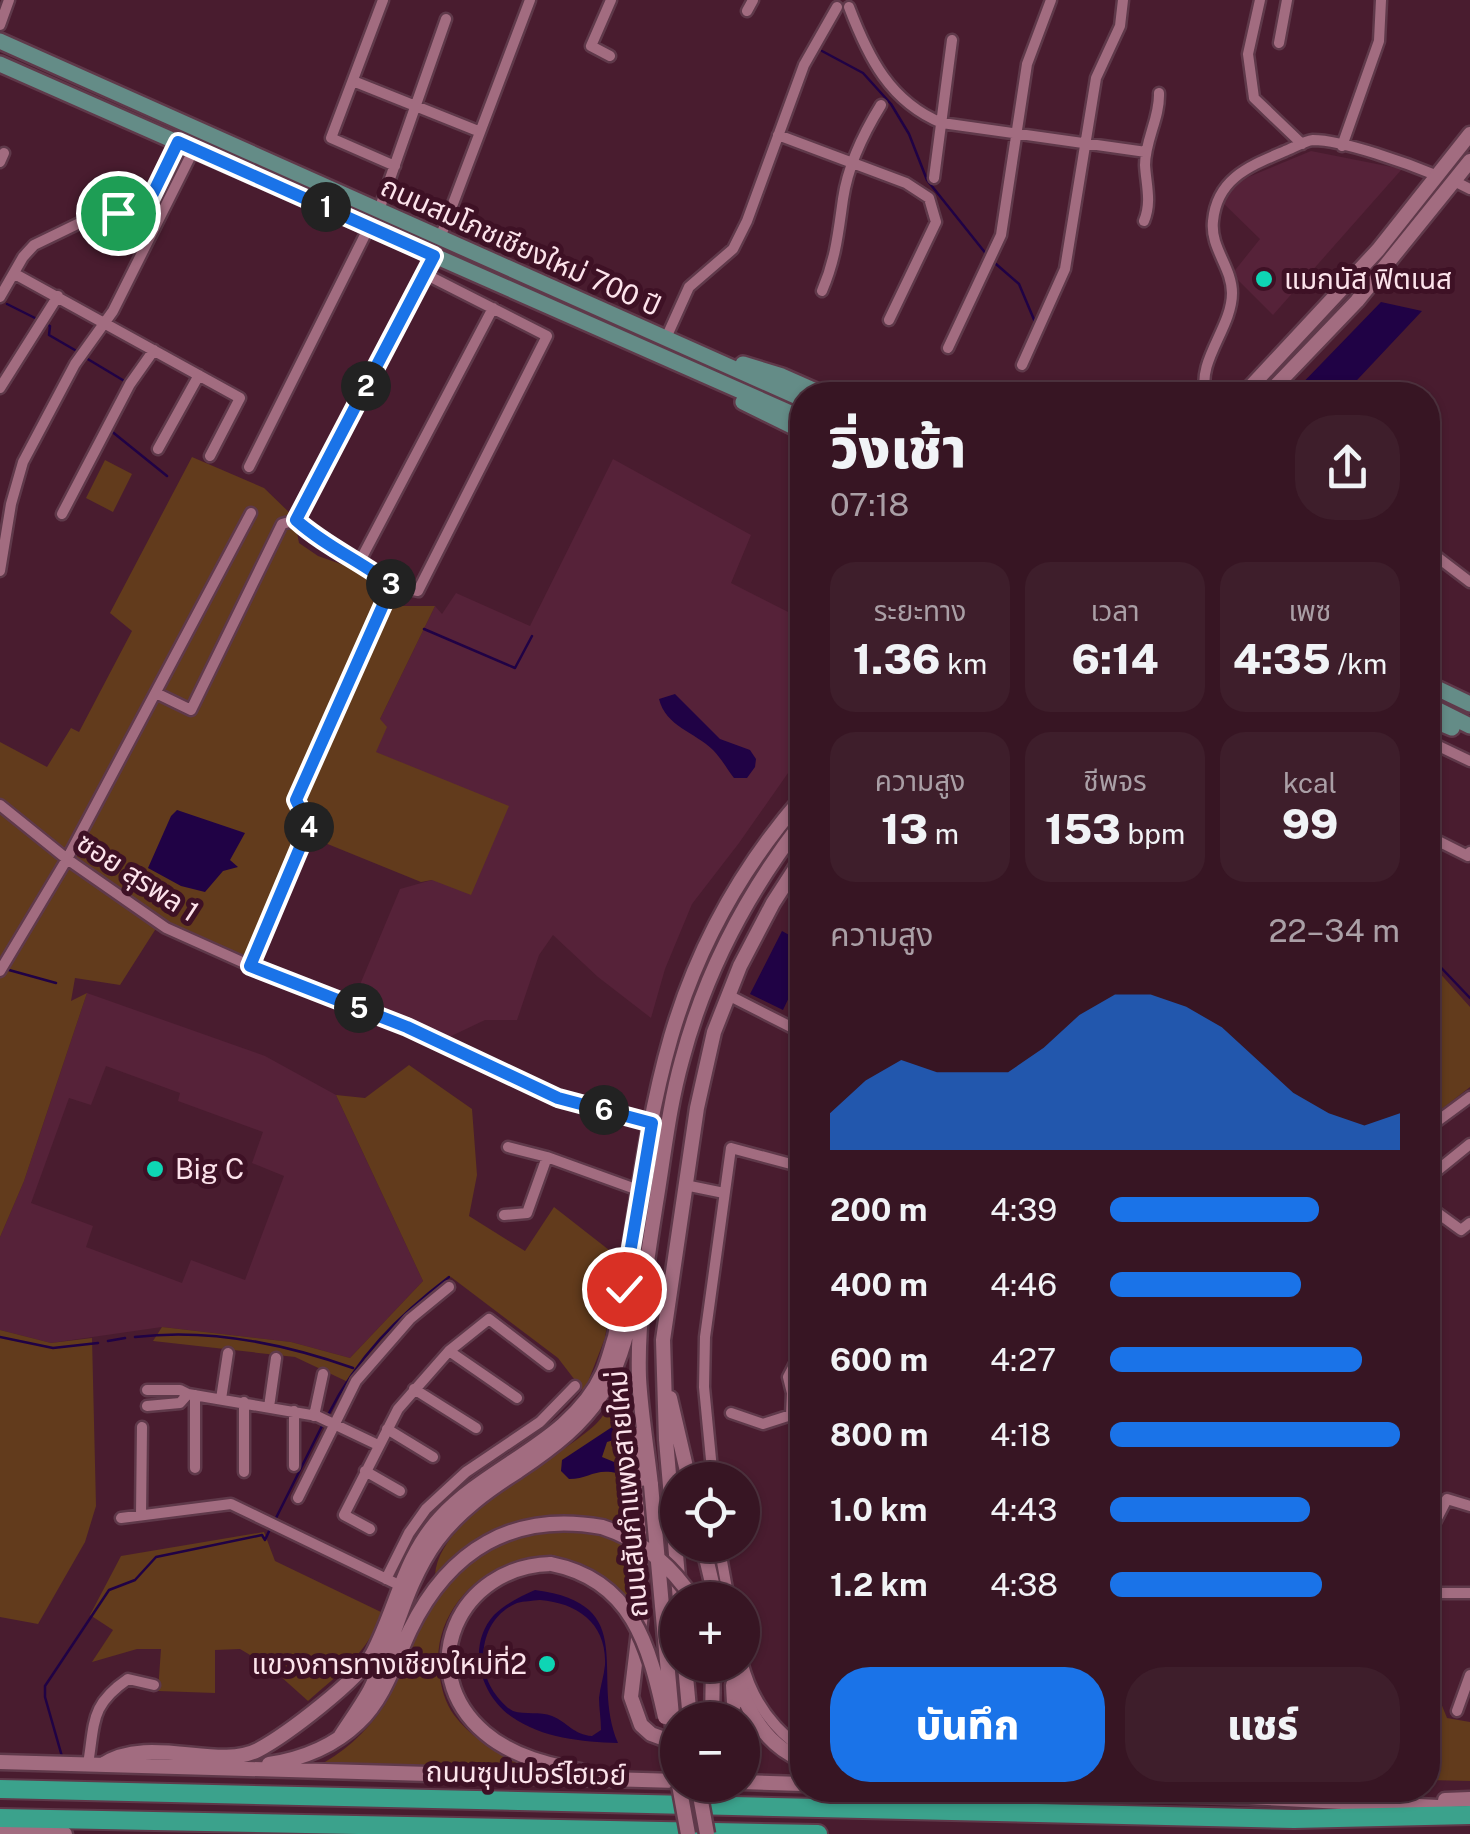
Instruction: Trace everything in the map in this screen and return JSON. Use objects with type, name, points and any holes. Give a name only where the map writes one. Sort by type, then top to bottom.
[{"type":"highway","name":"ถนนซุปเปอร์ไฮเวย์","points":[[0,1789],[1294,1819],[1470,1812]]},
{"type":"highway","name":"ถนนซุปเปอร์ไฮเวย์","points":[[0,1818],[818,1834]]},
{"type":"main road","name":"ถนนสมโภชเชียงใหม่ 700 ปี","points":[[0,41],[666,338],[706,366],[790,412]]},
{"type":"main road","name":"ถนนสมโภชเชียงใหม่ 700 ปี","points":[[0,64],[434,256],[706,366],[790,395]]},
{"type":"main road","points":[[1279,382],[1357,301],[1470,134]]},
{"type":"main road","points":[[1255,382],[1470,161]]},
{"type":"main road","points":[[706,366],[766,370],[794,382]]},
{"type":"main road","points":[[706,366],[734,397],[790,425]]},
{"type":"main road","points":[[1440,683],[1466,702]]},
{"type":"main road","points":[[1440,690],[1466,702]]},
{"type":"main road","points":[[1440,713],[1470,729]]},
{"type":"main road","points":[[1440,721],[1470,729]]},
{"type":"main road","points":[[95,1764],[137,1752],[227,1755],[252,1753],[269,1744],[368,1661],[392,1582],[443,1514],[590,1395],[604,1372],[615,1337],[671,1037],[700,958],[731,895],[790,812]]},
{"type":"main road","points":[[781,822],[790,817]]},
{"type":"main road","name":"ถนนสันกำแพงสายใหม่","points":[[671,1702],[639,1380],[651,1238],[674,1091],[696,1015],[736,924],[790,838]]},
{"type":"main road","name":"ถนนสันกำแพงสายใหม่","points":[[678,1582],[662,1363],[666,1306],[685,1185],[704,1067],[728,995],[753,939],[790,874]]},
{"type":"main road","points":[[696,1015],[700,958]]},
{"type":"main road","points":[[653,1118],[674,1091]]},
{"type":"main road","points":[[340,1738],[369,1692],[403,1604],[436,1542],[472,1503],[562,1438],[590,1411],[608,1386],[627,1339],[651,1238]]},
{"type":"main road","points":[[662,1363],[685,1462]]},
{"type":"main road","points":[[639,1380],[641,1614],[631,1698],[641,1725],[660,1737]]},
{"type":"main road","points":[[200,1768],[273,1764],[310,1753],[340,1738],[368,1713],[427,1600],[460,1561],[490,1540],[523,1528],[556,1523],[602,1528],[650,1551],[680,1582]]},
{"type":"main road","points":[[642,1780],[583,1772],[515,1752],[484,1732],[455,1697],[450,1684],[448,1656],[452,1634],[466,1607],[481,1590],[510,1571],[550,1564],[577,1571],[601,1584],[631,1615],[654,1671],[661,1702]]},
{"type":"main road","points":[[737,1682],[768,1739],[790,1753]]},
{"type":"main road","points":[[0,1762],[660,1779]]},
{"type":"main road","points":[[760,1783],[790,1784]]},
{"type":"main road","points":[[1440,1800],[1470,1799]]},
{"type":"main road","name":"ถนนสันกำแพงสายใหม่","points":[[682,1802],[688,1834]]},
{"type":"main road","points":[[702,1802],[709,1834]]},
{"type":"main road","points":[[709,1802],[709,1834]]},
{"type":"main road","points":[[1359,1802],[1470,1812]]},
{"type":"main road","points":[[1389,1803],[1409,1802]]},
{"type":"main road","points":[[0,1832],[65,1834]]},
{"type":"street","points":[[0,25],[9,0]]},
{"type":"street","points":[[383,0],[331,138],[395,166]]},
{"type":"street","points":[[440,238],[530,0]]},
{"type":"street","points":[[948,348],[998,247],[1030,50],[1052,0]]},
{"type":"street","points":[[1022,365],[1066,269],[1096,78],[1120,26],[1123,0]]},
{"type":"street","points":[[1260,0],[1248,54],[1254,98],[1302,144]]},
{"type":"street","points":[[1279,43],[1288,0]]},
{"type":"street","points":[[1342,146],[1378,41],[1381,0]]},
{"type":"street","points":[[610,4],[590,46],[610,56]]},
{"type":"street","points":[[843,4],[874,64],[891,88],[918,114],[942,123],[1146,152]]},
{"type":"street","points":[[666,338],[688,287],[733,249],[804,65],[843,4]]},
{"type":"street","points":[[379,210],[446,19]]},
{"type":"street","points":[[934,178],[952,40]]},
{"type":"street","points":[[353,81],[478,131]]},
{"type":"street","points":[[1144,220],[1149,208],[1146,152],[1160,109],[1160,93]]},
{"type":"street","points":[[822,291],[839,241],[843,198],[852,163],[881,105]]},
{"type":"street","points":[[778,135],[906,183],[930,198],[936,222],[890,320]]},
{"type":"street","points":[[1203,382],[1226,323],[1232,293],[1213,236],[1214,211],[1226,184],[1242,169],[1310,140],[1438,176]]},
{"type":"street","points":[[0,297],[23,258],[34,246],[58,232],[94,216],[143,214],[178,142]]},
{"type":"street","points":[[0,571],[18,476],[82,354],[106,322],[194,150]]},
{"type":"street","points":[[1454,181],[1470,189]]},
{"type":"street","points":[[249,467],[369,226]]},
{"type":"street","points":[[158,694],[191,710],[282,524],[296,520],[434,256]]},
{"type":"street","points":[[15,274],[240,398],[210,456]]},
{"type":"street","points":[[296,520],[323,543],[342,550],[392,585],[418,591],[546,336],[424,274]]},
{"type":"street","points":[[0,388],[58,296]]},
{"type":"street","points":[[360,561],[493,308]]},
{"type":"street","points":[[62,514],[130,384],[154,350]]},
{"type":"street","points":[[158,450],[200,375]]},
{"type":"street","points":[[0,971],[67,860],[158,694],[251,513]]},
{"type":"street","points":[[1440,562],[1470,582]]},
{"type":"street","points":[[250,966],[309,826],[296,800],[392,585]]},
{"type":"street","points":[[1440,747],[1470,761]]},
{"type":"street","name":"ซอย สุรพล 1","points":[[0,805],[67,860],[166,928],[250,966],[407,1027],[558,1098],[653,1118]]},
{"type":"street","points":[[1440,842],[1468,856],[1470,852]]},
{"type":"street","points":[[786,880],[790,882]]},
{"type":"street","points":[[728,995],[790,1026]]},
{"type":"street","points":[[1440,1119],[1470,1097]]},
{"type":"street","points":[[1440,1168],[1470,1144]]},
{"type":"street","points":[[508,1147],[641,1191]]},
{"type":"street","points":[[711,1462],[703,1364],[731,1148],[790,1164]]},
{"type":"street","points":[[504,1215],[527,1214],[547,1157]]},
{"type":"street","points":[[685,1185],[724,1193]]},
{"type":"street","points":[[1440,1213],[1466,1227]]},
{"type":"street","points":[[298,1498],[331,1423],[356,1381],[410,1319],[449,1286]]},
{"type":"street","points":[[370,1529],[344,1515],[387,1429],[414,1389],[449,1351],[489,1319],[550,1365]]},
{"type":"street","points":[[449,1351],[517,1398]]},
{"type":"street","points":[[221,1399],[228,1353]]},
{"type":"street","points":[[270,1406],[276,1358]]},
{"type":"street","points":[[315,1416],[323,1374]]},
{"type":"street","points":[[555,1420],[575,1386]]},
{"type":"street","points":[[414,1389],[476,1428]]},
{"type":"street","points":[[147,1390],[180,1390],[315,1416],[378,1445]]},
{"type":"street","points":[[147,1406],[180,1403],[191,1394]]},
{"type":"street","points":[[191,1394],[196,1468]]},
{"type":"street","points":[[244,1402],[244,1472]]},
{"type":"street","points":[[294,1411],[294,1466]]},
{"type":"street","points":[[731,1412],[763,1424],[790,1418]]},
{"type":"street","points":[[141,1515],[142,1427]]},
{"type":"street","points":[[387,1429],[434,1457]]},
{"type":"street","points":[[365,1471],[400,1491]]},
{"type":"street","points":[[1440,1513],[1447,1499],[1470,1506]]},
{"type":"street","points":[[121,1518],[227,1504],[392,1582]]},
{"type":"street","points":[[1440,1593],[1470,1593]]},
{"type":"street","points":[[1457,1711],[1470,1675]]},
{"type":"street","points":[[95,1764],[98,1708],[106,1694],[128,1679],[154,1685]]},
{"type":"street","points":[[751,1682],[762,1708],[790,1740]]},
{"type":"shaded area","points":[[1311,151],[1402,169],[1273,315],[1232,274],[1260,239],[1221,201],[1241,180]]},
{"type":"shaded area","points":[[1381,302],[1422,311],[1355,382],[1304,382]]},
{"type":"shaded area","points":[[192,457],[264,488],[294,517],[299,543],[318,556],[358,570],[394,606],[435,606],[380,719],[387,727],[376,752],[509,806],[471,895],[432,880],[421,882],[303,834],[249,957],[207,943],[162,919],[120,985],[75,978],[71,1001],[87,993],[24,1181],[0,1237],[0,742],[47,767],[71,728],[79,732],[132,631],[110,613]]},
{"type":"shaded area","points":[[613,459],[751,535],[731,583],[790,613],[790,770],[692,904],[665,969],[651,1018],[553,935],[539,955],[517,1020],[485,1020],[445,1039],[369,1006],[359,987],[400,889],[432,880],[508,807],[375,752],[380,719],[435,606],[442,614],[456,593],[530,626]]},
{"type":"shaded area","points":[[105,460],[132,474],[113,512],[86,498]]},
{"type":"shaded area","points":[[675,694],[720,739],[750,750],[756,759],[747,778],[734,778],[713,750],[668,716],[659,699]]},
{"type":"shaded area","points":[[177,810],[245,833],[230,860],[238,867],[223,871],[205,892],[181,886],[148,868]]},
{"type":"shaded area","points":[[782,931],[790,935],[790,995],[783,1010],[750,994]]},
{"type":"shaded area","points":[[1440,973],[1470,1007],[1470,1087],[1440,1111]]},
{"type":"shaded area","points":[[87,993],[265,1056],[336,1095],[423,1281],[350,1358],[291,1342],[162,1327],[51,1343],[0,1330],[0,1237],[24,1181]],"holes":[[[106,1066],[180,1093],[178,1101],[263,1132],[252,1163],[284,1176],[245,1280],[191,1260],[182,1283],[86,1247],[93,1226],[31,1203],[69,1098],[91,1105]]]},
{"type":"shaded area","points":[[409,1065],[472,1109],[477,1175],[469,1216],[525,1251],[554,1207],[618,1257],[605,1338],[584,1392],[558,1358],[451,1277],[404,1316],[348,1382],[295,1357],[153,1341],[162,1327],[291,1342],[350,1358],[423,1281],[336,1095],[365,1098]]},
{"type":"shaded area","points":[[0,1330],[51,1343],[92,1338],[96,1506],[85,1542],[38,1624],[0,1617]]},
{"type":"shaded area","points":[[631,1373],[636,1528],[581,1516],[528,1519],[478,1539],[435,1575],[441,1553],[456,1532],[501,1492],[596,1424]]},
{"type":"shaded area","points":[[612,1427],[619,1433],[617,1439],[607,1442],[602,1457],[619,1464],[621,1469],[617,1473],[569,1479],[561,1471],[562,1460]]},
{"type":"shaded area","points":[[555,1527],[603,1535],[637,1552],[634,1608],[590,1567],[555,1558],[529,1559],[503,1566],[480,1579],[461,1597],[447,1619],[439,1644],[441,1683],[454,1715],[483,1742],[541,1774],[325,1762],[361,1734],[383,1707],[434,1598],[445,1583],[469,1561],[492,1548]]},
{"type":"shaded area","points":[[264,1532],[275,1561],[383,1613],[360,1651],[308,1701],[269,1666],[240,1649],[215,1650],[215,1693],[158,1691],[161,1649],[137,1649],[92,1662],[113,1630],[90,1615],[121,1556]]},
{"type":"shaded area","points":[[535,1590],[568,1598],[589,1610],[601,1626],[606,1646],[610,1717],[618,1743],[577,1740],[536,1730],[512,1717],[492,1696],[480,1669],[480,1641],[485,1627],[498,1611]],"holes":[[[554,1602],[588,1618],[601,1638],[605,1665],[599,1698],[601,1730],[592,1736],[552,1716],[510,1709],[487,1678],[483,1653],[496,1618],[517,1603]]]},
{"type":"shaded area","points":[[1440,1701],[1447,1718],[1470,1722],[1470,1781],[1440,1780]]},
{"type":"waterway","points":[[822,51],[863,73],[891,104],[909,134],[927,180],[987,255]]},
{"type":"waterway","points":[[996,264],[1019,284],[1035,322]]},
{"type":"waterway","points":[[7,304],[37,319]]},
{"type":"waterway","points":[[44,323],[50,326],[49,335],[80,353]]},
{"type":"waterway","points":[[86,358],[126,382]]},
{"type":"waterway","points":[[110,430],[167,476]]},
{"type":"waterway","points":[[424,629],[515,668],[532,636]]},
{"type":"waterway","points":[[1440,967],[1470,998]]},
{"type":"waterway","points":[[9,970],[56,983]]},
{"type":"waterway","points":[[328,1415],[352,1374],[380,1339],[449,1277]]},
{"type":"waterway","points":[[135,1337],[190,1335],[245,1340],[353,1368]]},
{"type":"waterway","points":[[0,1337],[53,1348],[98,1343]]},
{"type":"waterway","points":[[108,1341],[125,1338]]},
{"type":"waterway","points":[[274,1522],[324,1422]]},
{"type":"waterway","points":[[63,1760],[45,1686],[109,1590],[135,1580],[156,1557],[262,1535],[265,1540],[270,1529]]},
{"type":"place","name":"แมกนัส ฟิตเนส","points":[[1264,279]]},
{"type":"place","name":"Big C","points":[[155,1169]]},
{"type":"place","name":"แขวงการทางเชียงใหม่ที่2","points":[[547,1664]]},
{"type":"route","points":[[118,213],[143,214],[178,142],[434,256],[296,520],[323,543],[342,550],[392,585],[296,800],[309,826],[250,966],[407,1027],[558,1098],[652,1123],[624,1289]]}]
